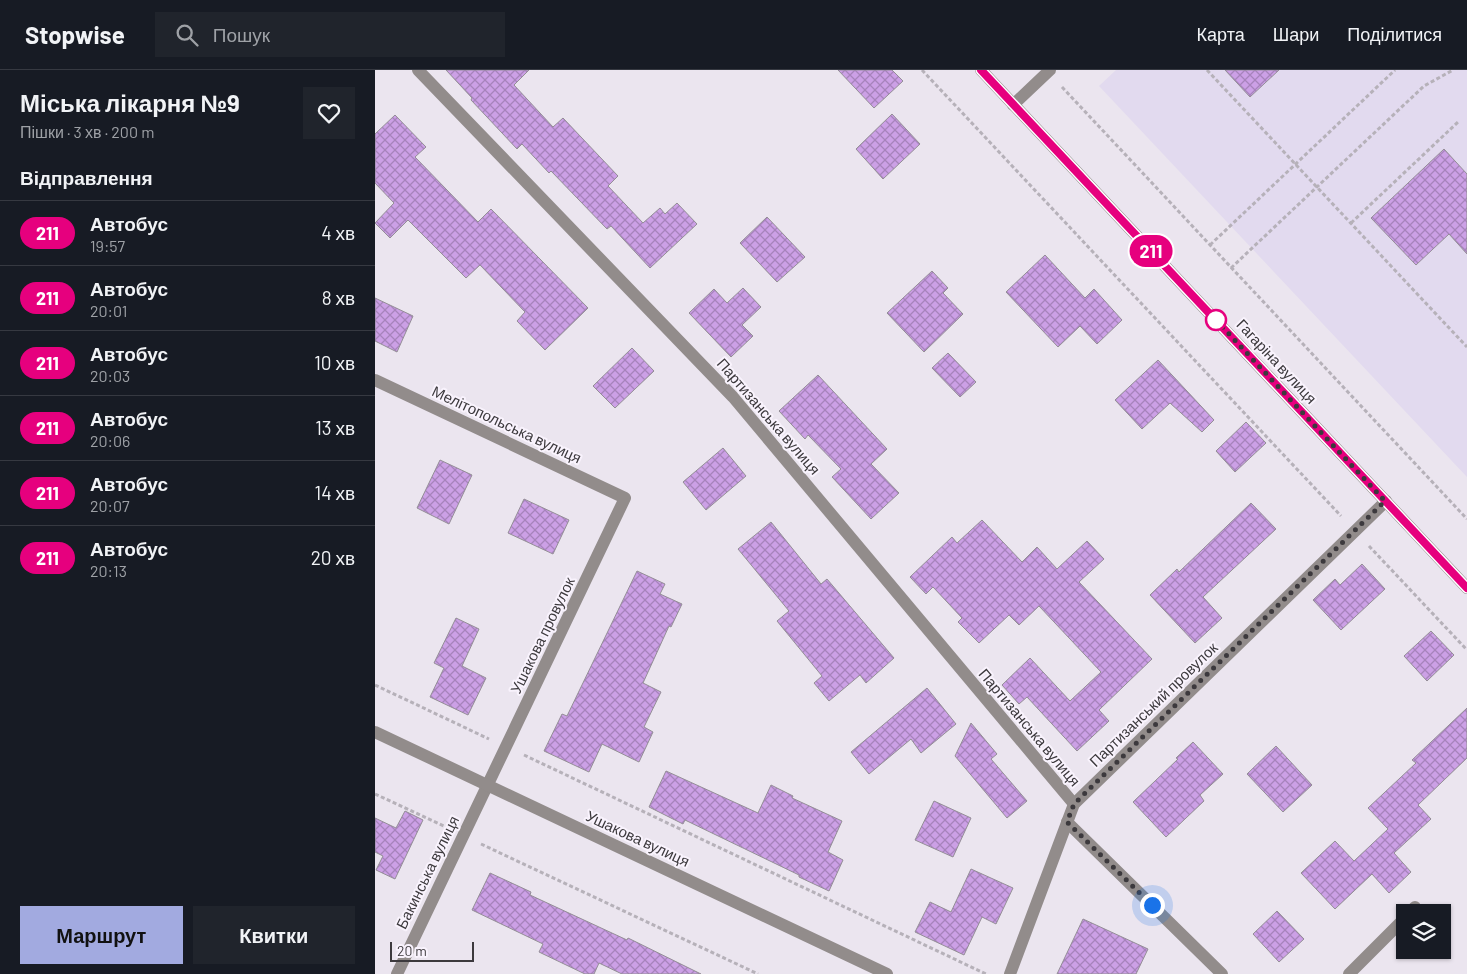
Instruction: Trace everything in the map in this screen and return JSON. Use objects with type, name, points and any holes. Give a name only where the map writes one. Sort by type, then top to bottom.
[{"type":"street","name":"Партизанська вулиця","points":[[418,70],[733,396],[1074,804]]},
{"type":"street","name":"Гагаріна вулиця","points":[[981,70],[1467,588]]},
{"type":"street","points":[[1013,104],[1049,71]]},
{"type":"street","name":"Мелітопольська вулиця","points":[[375,380],[625,498]]},
{"type":"street","name":"Ушакова провулок","points":[[487,785],[625,498]]},
{"type":"street","name":"Партизанський провулок","points":[[1010,974],[1074,804],[1385,501]]},
{"type":"street","name":"Ушакова вулиця","points":[[375,732],[887,974]]},
{"type":"street","name":"Бакинська вулиця","points":[[397,974],[487,785]]},
{"type":"street","points":[[1067,822],[1222,974]]},
{"type":"street","points":[[1349,974],[1396,927]]},
{"type":"path","points":[[922,70],[1467,650]]},
{"type":"path","points":[[1207,70],[1467,347]]},
{"type":"path","points":[[1210,245],[1395,70]]},
{"type":"path","points":[[1231,268],[1424,86],[1453,70]]},
{"type":"path","points":[[1049,71],[1467,519]]},
{"type":"path","points":[[1351,223],[1458,122]]},
{"type":"path","points":[[375,685],[987,974]]},
{"type":"path","points":[[375,794],[759,974]]},
{"type":"shaded area","points":[[1116,70],[1467,70],[1467,477],[1099,86]]},
{"type":"building","points":[[446,70],[529,70],[514,85],[553,127],[563,118],[618,176],[608,186],[643,223],[660,208],[665,214],[677,203],[697,224],[650,268],[611,226],[607,229],[522,144],[517,149]]},
{"type":"building","points":[[838,70],[892,70],[903,81],[874,108]]},
{"type":"building","points":[[1225,70],[1279,70],[1250,97]]},
{"type":"building","points":[[892,114],[920,144],[883,179],[856,149]]},
{"type":"building","points":[[395,115],[426,147],[415,157],[478,222],[491,209],[588,308],[545,350],[517,321],[525,312],[480,265],[466,278],[408,220],[390,238],[375,223],[394,203],[375,183],[375,134]]},
{"type":"building","points":[[1444,149],[1467,174],[1467,254],[1449,234],[1416,265],[1371,218]]},
{"type":"building","points":[[767,217],[805,257],[777,282],[740,243]]},
{"type":"building","points":[[1045,255],[1085,298],[1094,289],[1122,320],[1097,344],[1080,326],[1058,347],[1006,292]]},
{"type":"building","points":[[932,271],[948,288],[943,293],[963,314],[924,352],[887,313]]},
{"type":"building","points":[[743,288],[761,307],[742,325],[753,336],[731,357],[689,313],[714,289],[727,303]]},
{"type":"building","points":[[375,298],[413,316],[397,352],[375,341]]},
{"type":"building","points":[[632,348],[654,371],[615,408],[593,386]]},
{"type":"building","points":[[948,353],[976,382],[960,397],[932,368]]},
{"type":"building","points":[[1158,360],[1214,420],[1202,432],[1170,403],[1142,429],[1115,400]]},
{"type":"building","points":[[818,375],[887,449],[871,464],[899,493],[871,519],[832,477],[841,469],[808,435],[805,439],[779,411]]},
{"type":"building","points":[[1246,422],[1266,443],[1235,472],[1216,451]]},
{"type":"building","points":[[723,448],[746,476],[706,510],[683,482]]},
{"type":"building","points":[[440,460],[472,475],[449,524],[417,508]]},
{"type":"building","points":[[524,499],[569,520],[553,554],[508,533]]},
{"type":"building","points":[[1251,503],[1276,529],[1203,597],[1222,618],[1195,643],[1150,595],[1177,569],[1179,572]]},
{"type":"building","points":[[982,520],[1022,562],[1037,547],[1057,569],[1087,541],[1104,559],[1079,582],[1152,659],[1099,710],[1109,721],[1077,751],[1027,697],[1019,704],[1002,685],[1030,658],[1070,701],[1101,672],[1039,606],[1019,625],[1009,615],[979,643],[958,622],[962,618],[933,587],[926,594],[910,577],[952,537],[957,543]]},
{"type":"building","points":[[771,522],[821,584],[827,579],[894,658],[866,683],[860,675],[829,701],[814,683],[822,676],[777,621],[789,611],[738,549]]},
{"type":"building","points":[[1362,564],[1385,589],[1341,630],[1313,600],[1335,579],[1340,585]]},
{"type":"building","points":[[637,571],[665,584],[660,594],[682,604],[671,627],[669,626],[643,683],[661,692],[644,727],[653,732],[639,762],[602,744],[589,772],[544,751],[562,714],[567,716]]},
{"type":"building","points":[[456,618],[479,629],[462,666],[486,678],[468,715],[430,697],[444,668],[434,663]]},
{"type":"building","points":[[1431,631],[1454,655],[1427,681],[1404,656]]},
{"type":"building","points":[[927,688],[956,724],[921,753],[911,739],[869,774],[851,752]]},
{"type":"building","points":[[1467,708],[1467,758],[1418,805],[1431,819],[1394,853],[1411,872],[1389,893],[1372,874],[1335,909],[1301,873],[1335,841],[1354,861],[1388,829],[1368,808],[1416,763],[1412,760]]},
{"type":"building","points":[[971,723],[997,754],[991,759],[1027,801],[1007,818],[955,756]]},
{"type":"building","points":[[1193,742],[1223,774],[1200,795],[1204,801],[1166,837],[1133,802]]},
{"type":"building","points":[[1276,746],[1312,785],[1283,812],[1247,774]]},
{"type":"building","points":[[666,771],[758,813],[771,785],[793,796],[792,798],[842,821],[828,852],[843,860],[829,891],[685,820],[683,824],[649,807]]},
{"type":"building","points":[[934,801],[971,818],[953,857],[915,840]]},
{"type":"building","points":[[405,811],[423,820],[395,879],[376,870],[383,856],[375,852],[375,818],[396,828]]},
{"type":"building","points":[[971,869],[1013,888],[996,924],[982,917],[964,955],[915,932],[930,902],[951,912]]},
{"type":"building","points":[[490,873],[531,892],[530,895],[627,940],[628,938],[701,974],[622,974],[599,963],[594,974],[585,974],[539,952],[543,944],[472,910]]},
{"type":"building","points":[[1277,911],[1304,939],[1279,962],[1253,934]]},
{"type":"building","points":[[1083,919],[1148,949],[1136,974],[1057,974]]},
{"type":"bus line","name":"211","points":[[981,70],[1467,588]]},
{"type":"route","points":[[1152,905],[1067,822],[1074,804],[1385,501],[1216,320]]}]
